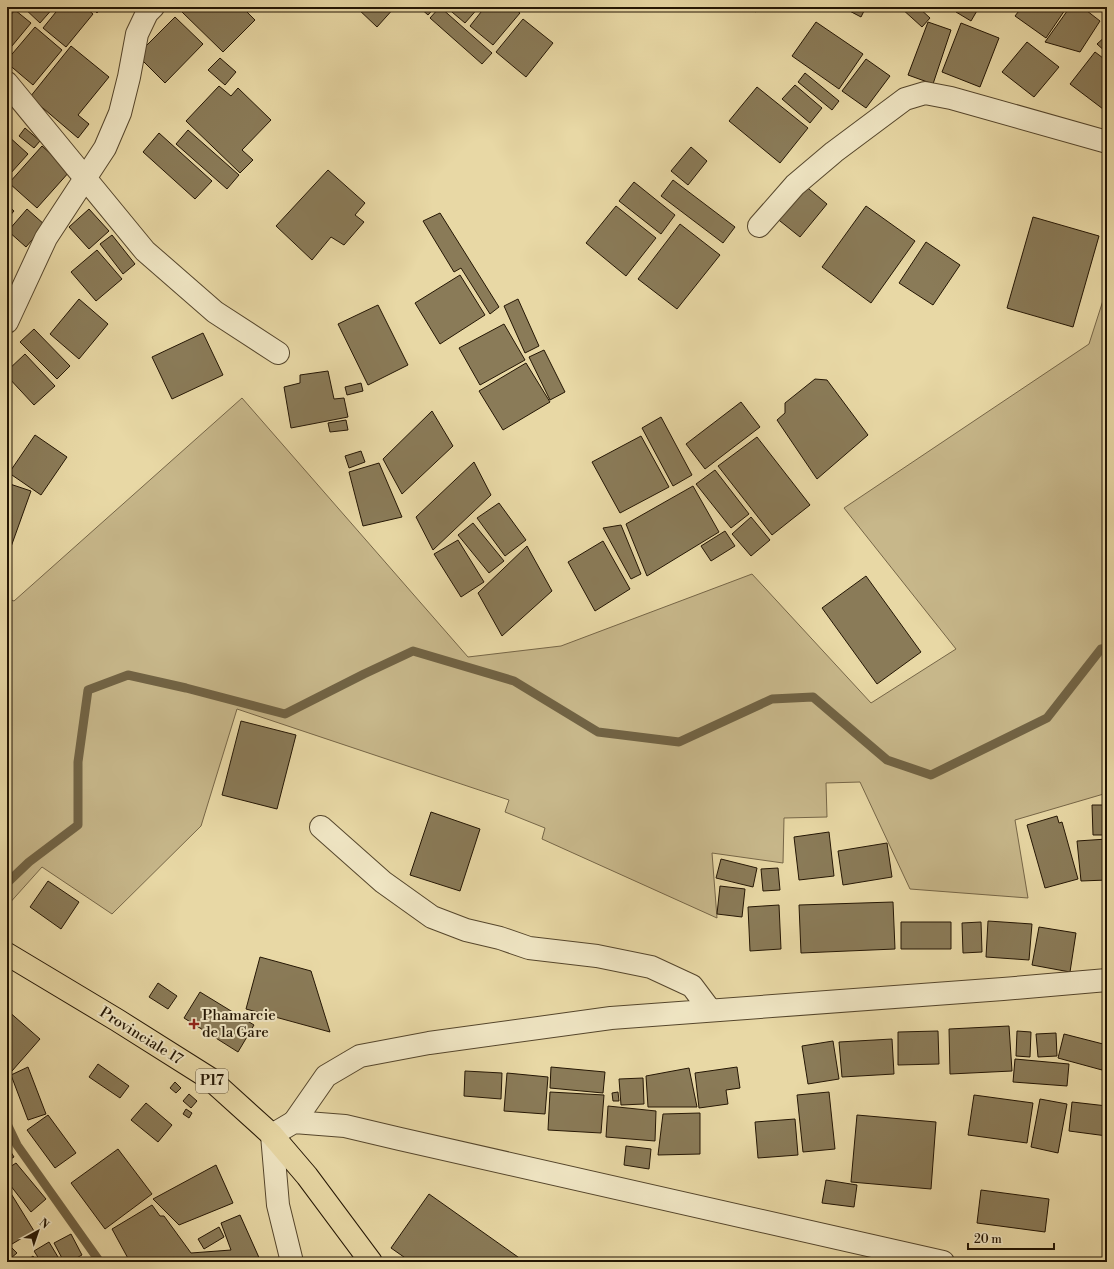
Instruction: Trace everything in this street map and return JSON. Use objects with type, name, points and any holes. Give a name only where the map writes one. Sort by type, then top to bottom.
[{"type":"main road","name":"Provinciale 17","points":[[7,954],[117,1020],[209,1078],[272,1135],[308,1176],[370,1262]]},
{"type":"street","points":[[7,322],[46,238],[105,148],[120,113],[137,34],[147,13],[153,7]]},
{"type":"street","points":[[7,83],[145,251],[215,312],[278,353]]},
{"type":"street","points":[[759,226],[795,185],[834,152],[906,99],[924,93],[951,98],[1107,142]]},
{"type":"street","points":[[321,827],[383,882],[432,917],[466,930],[500,938],[529,948],[597,956],[651,966],[692,986],[710,1010]]},
{"type":"street","points":[[292,1262],[278,1206],[272,1135],[294,1122],[326,1076],[360,1056],[429,1043],[611,1018],[995,990],[1107,980]]},
{"type":"street","points":[[294,1122],[345,1126],[943,1262]]},
{"type":"shaded area","points":[[1107,288],[1107,793],[1015,820],[1028,898],[910,889],[860,782],[826,783],[827,817],[784,818],[783,863],[712,853],[717,918],[542,839],[545,828],[505,812],[509,800],[237,709],[201,826],[112,914],[42,867],[7,906],[7,598],[14,601],[242,398],[468,657],[561,646],[752,574],[871,703],[956,649],[844,508],[1089,344]]},
{"type":"building","points":[[23,7],[54,7],[40,23]]},
{"type":"building","points":[[60,7],[85,7],[93,14],[66,47],[43,28]]},
{"type":"building","points":[[91,7],[102,7],[97,13]]},
{"type":"building","points":[[187,7],[242,7],[255,20],[223,52],[182,12]]},
{"type":"building","points":[[356,7],[395,7],[377,27]]},
{"type":"building","points":[[419,7],[435,7],[428,15]]},
{"type":"building","points":[[440,7],[492,53],[482,64],[430,18]]},
{"type":"building","points":[[446,7],[479,7],[465,23]]},
{"type":"building","points":[[485,7],[512,7],[520,13],[493,45],[470,26]]},
{"type":"building","points":[[749,7],[759,7],[756,12]]},
{"type":"building","points":[[842,7],[866,7],[861,17]]},
{"type":"building","points":[[918,7],[930,18],[922,27],[901,8]]},
{"type":"building","points":[[959,7],[974,7],[978,9],[971,21],[956,12]]},
{"type":"building","points":[[1022,7],[1067,7],[1046,38],[1015,16]]},
{"type":"building","points":[[1070,7],[1082,7],[1100,21],[1080,52],[1045,42]]},
{"type":"building","points":[[15,10],[31,23],[7,52],[7,19]]},
{"type":"building","points":[[175,17],[203,44],[165,83],[137,55]]},
{"type":"building","points":[[523,19],[553,43],[526,77],[496,52]]},
{"type":"building","points":[[816,22],[863,54],[839,89],[792,56]]},
{"type":"building","points":[[928,22],[951,30],[933,84],[908,75]]},
{"type":"building","points":[[961,23],[999,38],[980,87],[942,72]]},
{"type":"building","points":[[35,27],[62,50],[33,85],[7,63],[7,60]]},
{"type":"building","points":[[1107,35],[1107,53],[1097,44]]},
{"type":"building","points":[[1027,42],[1059,67],[1034,97],[1002,72]]},
{"type":"building","points":[[71,46],[109,77],[78,115],[89,124],[78,138],[30,97]]},
{"type":"building","points":[[1095,52],[1107,61],[1107,104],[1103,109],[1070,84]]},
{"type":"building","points":[[220,58],[236,72],[225,85],[208,70]]},
{"type":"building","points":[[866,59],[890,76],[866,108],[842,91]]},
{"type":"building","points":[[805,73],[839,101],[832,110],[798,82]]},
{"type":"building","points":[[795,85],[822,108],[810,123],[782,99]]},
{"type":"building","points":[[219,86],[231,96],[238,88],[271,120],[242,150],[253,160],[240,173],[186,121]]},
{"type":"building","points":[[757,87],[808,128],[780,163],[729,121]]},
{"type":"building","points":[[25,128],[40,141],[34,148],[19,136]]},
{"type":"building","points":[[188,130],[239,175],[227,189],[176,144]]},
{"type":"building","points":[[159,133],[212,181],[195,199],[143,152]]},
{"type":"building","points":[[7,135],[28,154],[10,174],[7,171]]},
{"type":"building","points":[[42,146],[70,171],[37,208],[9,183]]},
{"type":"building","points":[[691,147],[707,161],[688,185],[671,171]]},
{"type":"building","points":[[328,170],[365,203],[355,215],[364,222],[344,245],[331,237],[312,260],[276,226]]},
{"type":"building","points":[[673,180],[735,227],[723,243],[661,196]]},
{"type":"building","points":[[634,182],[675,215],[661,234],[619,201]]},
{"type":"building","points":[[803,184],[827,204],[800,237],[775,217]]},
{"type":"building","points":[[7,205],[14,211],[7,219]]},
{"type":"building","points":[[616,206],[656,238],[626,276],[586,243]]},
{"type":"building","points":[[866,206],[915,241],[871,303],[822,267]]},
{"type":"building","points":[[27,209],[45,225],[26,247],[8,231]]},
{"type":"building","points":[[89,209],[109,231],[89,249],[69,227]]},
{"type":"building","points":[[440,213],[499,307],[490,314],[461,268],[454,272],[423,221]]},
{"type":"building","points":[[1033,217],[1099,236],[1073,327],[1007,308]]},
{"type":"building","points":[[680,224],[720,255],[677,309],[638,279]]},
{"type":"building","points":[[112,235],[135,264],[123,274],[100,244]]},
{"type":"building","points":[[926,242],[960,265],[933,305],[899,283]]},
{"type":"building","points":[[97,250],[122,279],[96,301],[71,272]]},
{"type":"building","points":[[460,275],[485,315],[440,344],[415,303]]},
{"type":"building","points":[[79,299],[108,324],[79,359],[50,334]]},
{"type":"building","points":[[518,299],[539,346],[525,353],[504,306]]},
{"type":"building","points":[[378,305],[408,365],[368,385],[338,324]]},
{"type":"building","points":[[504,324],[525,360],[480,385],[459,348]]},
{"type":"building","points":[[34,329],[70,366],[57,379],[20,342]]},
{"type":"building","points":[[203,333],[223,375],[172,399],[152,357]]},
{"type":"building","points":[[544,350],[565,392],[550,400],[529,357]]},
{"type":"building","points":[[25,354],[55,386],[34,405],[7,376],[7,371]]},
{"type":"building","points":[[526,363],[550,402],[503,430],[479,391]]},
{"type":"building","points":[[328,371],[334,399],[344,398],[348,417],[291,428],[284,387],[300,383],[300,375]]},
{"type":"building","points":[[815,379],[827,380],[868,435],[817,479],[777,420],[785,413],[785,403]]},
{"type":"building","points":[[361,383],[363,391],[347,395],[345,387]]},
{"type":"building","points":[[741,402],[760,427],[705,469],[686,444]]},
{"type":"building","points":[[432,411],[453,446],[402,494],[383,459]]},
{"type":"building","points":[[661,417],[692,475],[673,486],[642,428]]},
{"type":"building","points":[[346,420],[348,430],[330,432],[328,423]]},
{"type":"building","points":[[35,435],[67,457],[41,495],[9,473]]},
{"type":"building","points":[[641,436],[669,487],[620,513],[592,462]]},
{"type":"building","points":[[757,437],[810,505],[772,535],[718,466]]},
{"type":"building","points":[[361,451],[365,462],[349,468],[345,456]]},
{"type":"building","points":[[474,462],[491,495],[433,550],[416,517]]},
{"type":"building","points":[[379,463],[402,517],[363,526],[349,472]]},
{"type":"building","points":[[715,470],[749,514],[731,528],[696,484]]},
{"type":"building","points":[[7,483],[31,491],[7,558]]},
{"type":"building","points":[[693,486],[719,532],[647,576],[626,524]]},
{"type":"building","points":[[499,503],[526,540],[505,556],[477,518]]},
{"type":"building","points":[[751,517],[770,540],[751,556],[732,534]]},
{"type":"building","points":[[473,523],[504,561],[489,573],[458,535]]},
{"type":"building","points":[[621,525],[641,574],[631,579],[603,528]]},
{"type":"building","points":[[725,531],[735,546],[711,561],[701,546]]},
{"type":"building","points":[[458,540],[484,582],[461,597],[434,554]]},
{"type":"building","points":[[603,541],[630,589],[595,611],[568,562]]},
{"type":"building","points":[[527,546],[552,591],[502,636],[478,593]]},
{"type":"building","points":[[866,576],[921,652],[877,684],[822,608]]},
{"type":"building","points":[[241,721],[296,735],[277,809],[222,795]]},
{"type":"building","points":[[1092,805],[1107,805],[1107,835],[1093,835]]},
{"type":"building","points":[[431,812],[480,829],[460,891],[410,875]]},
{"type":"building","points":[[1057,816],[1059,823],[1062,822],[1078,879],[1045,888],[1027,825]]},
{"type":"building","points":[[829,832],[834,876],[799,880],[794,837]]},
{"type":"building","points":[[1107,839],[1107,880],[1081,881],[1077,841]]},
{"type":"building","points":[[887,843],[892,877],[843,885],[838,851]]},
{"type":"building","points":[[721,859],[757,868],[753,887],[716,878]]},
{"type":"building","points":[[778,868],[780,890],[763,891],[761,869]]},
{"type":"building","points":[[48,881],[79,902],[61,929],[30,907]]},
{"type":"building","points":[[720,886],[745,889],[742,917],[717,914]]},
{"type":"building","points":[[893,902],[895,949],[801,953],[799,905]]},
{"type":"building","points":[[779,905],[781,949],[750,951],[748,907]]},
{"type":"building","points":[[988,921],[1032,924],[1029,960],[986,957]]},
{"type":"building","points":[[901,922],[951,922],[951,949],[901,949]]},
{"type":"building","points":[[981,922],[982,952],[963,953],[962,923]]},
{"type":"building","points":[[1039,927],[1076,933],[1070,972],[1032,965]]},
{"type":"building","points":[[260,957],[311,971],[330,1032],[246,1009]]},
{"type":"building","points":[[158,983],[177,996],[168,1009],[149,997]]},
{"type":"building","points":[[200,992],[254,1025],[238,1052],[184,1018]]},
{"type":"building","points":[[7,1010],[40,1039],[12,1071],[7,1067]]},
{"type":"building","points":[[1009,1026],[1012,1071],[950,1074],[949,1029]]},
{"type":"building","points":[[938,1031],[939,1064],[898,1065],[898,1032]]},
{"type":"building","points":[[1017,1031],[1031,1032],[1030,1057],[1016,1056]]},
{"type":"building","points":[[1056,1033],[1057,1056],[1038,1057],[1036,1034]]},
{"type":"building","points":[[1064,1034],[1107,1045],[1107,1052],[1102,1070],[1058,1058]]},
{"type":"building","points":[[892,1039],[894,1074],[842,1077],[839,1042]]},
{"type":"building","points":[[833,1041],[839,1079],[808,1084],[802,1046]]},
{"type":"building","points":[[1015,1059],[1069,1064],[1067,1086],[1013,1082]]},
{"type":"building","points":[[98,1064],[129,1086],[120,1098],[89,1077]]},
{"type":"building","points":[[28,1067],[46,1114],[28,1120],[11,1075]]},
{"type":"building","points":[[551,1067],[605,1072],[603,1093],[550,1088]]},
{"type":"building","points":[[737,1067],[740,1088],[726,1090],[728,1104],[699,1108],[695,1073]]},
{"type":"building","points":[[689,1068],[697,1107],[648,1107],[646,1076]]},
{"type":"building","points":[[465,1071],[502,1073],[501,1099],[464,1096]]},
{"type":"building","points":[[507,1073],[548,1077],[545,1114],[504,1111]]},
{"type":"building","points":[[643,1078],[644,1104],[621,1105],[619,1079]]},
{"type":"building","points":[[175,1082],[181,1088],[176,1093],[170,1088]]},
{"type":"building","points":[[550,1092],[604,1095],[601,1133],[548,1130]]},
{"type":"building","points":[[618,1092],[619,1101],[613,1101],[612,1093]]},
{"type":"building","points":[[829,1092],[835,1149],[803,1152],[797,1095]]},
{"type":"building","points":[[189,1094],[197,1101],[191,1108],[183,1101]]},
{"type":"building","points":[[974,1095],[1033,1103],[1027,1143],[968,1135]]},
{"type":"building","points":[[1040,1099],[1067,1104],[1058,1153],[1031,1147]]},
{"type":"building","points":[[1072,1102],[1107,1106],[1107,1136],[1069,1131]]},
{"type":"building","points":[[146,1103],[172,1125],[158,1142],[131,1120]]},
{"type":"building","points":[[608,1106],[656,1111],[655,1141],[606,1137]]},
{"type":"building","points":[[186,1109],[192,1113],[189,1118],[183,1114]]},
{"type":"building","points":[[700,1113],[700,1154],[658,1155],[663,1114]]},
{"type":"building","points":[[48,1115],[76,1153],[55,1168],[27,1130]]},
{"type":"building","points":[[857,1115],[936,1122],[931,1189],[851,1182]]},
{"type":"building","points":[[795,1119],[798,1155],[758,1158],[755,1122]]},
{"type":"building","points":[[7,1146],[14,1157],[7,1161]]},
{"type":"building","points":[[626,1146],[651,1149],[649,1169],[624,1165]]},
{"type":"building","points":[[118,1149],[152,1194],[105,1229],[71,1183]]},
{"type":"building","points":[[16,1163],[46,1199],[31,1212],[7,1181],[7,1169]]},
{"type":"building","points":[[216,1165],[233,1203],[179,1225],[153,1199]]},
{"type":"building","points":[[826,1180],[857,1185],[854,1207],[822,1203]]},
{"type":"building","points":[[7,1187],[34,1231],[7,1247]]},
{"type":"building","points":[[981,1190],[1049,1199],[1045,1232],[977,1223]]},
{"type":"building","points":[[429,1194],[525,1262],[411,1262],[391,1248]]},
{"type":"building","points":[[152,1205],[160,1216],[164,1216],[191,1253],[231,1250],[221,1223],[240,1215],[261,1262],[130,1262],[112,1229]]},
{"type":"building","points":[[219,1227],[224,1237],[204,1249],[198,1239]]},
{"type":"building","points":[[71,1234],[82,1255],[69,1262],[64,1262],[54,1243]]},
{"type":"building","points":[[49,1242],[61,1262],[41,1262],[34,1251]]},
{"type":"building","points":[[12,1248],[17,1253],[11,1258],[7,1253]]},
{"type":"building","points":[[33,1256],[37,1262],[25,1262]]},
{"type":"waterway","points":[[7,883],[29,862],[78,825],[78,762],[88,690],[128,675],[186,688],[285,714],[413,651],[514,681],[598,732],[679,742],[772,699],[813,697],[887,760],[931,775],[1047,718],[1101,649],[1107,648]]},
{"type":"waterway","points":[[7,1124],[17,1145],[100,1262]]},
{"type":"place","name":"Phamarcie de la Gare","points":[[194,1024]]}]
